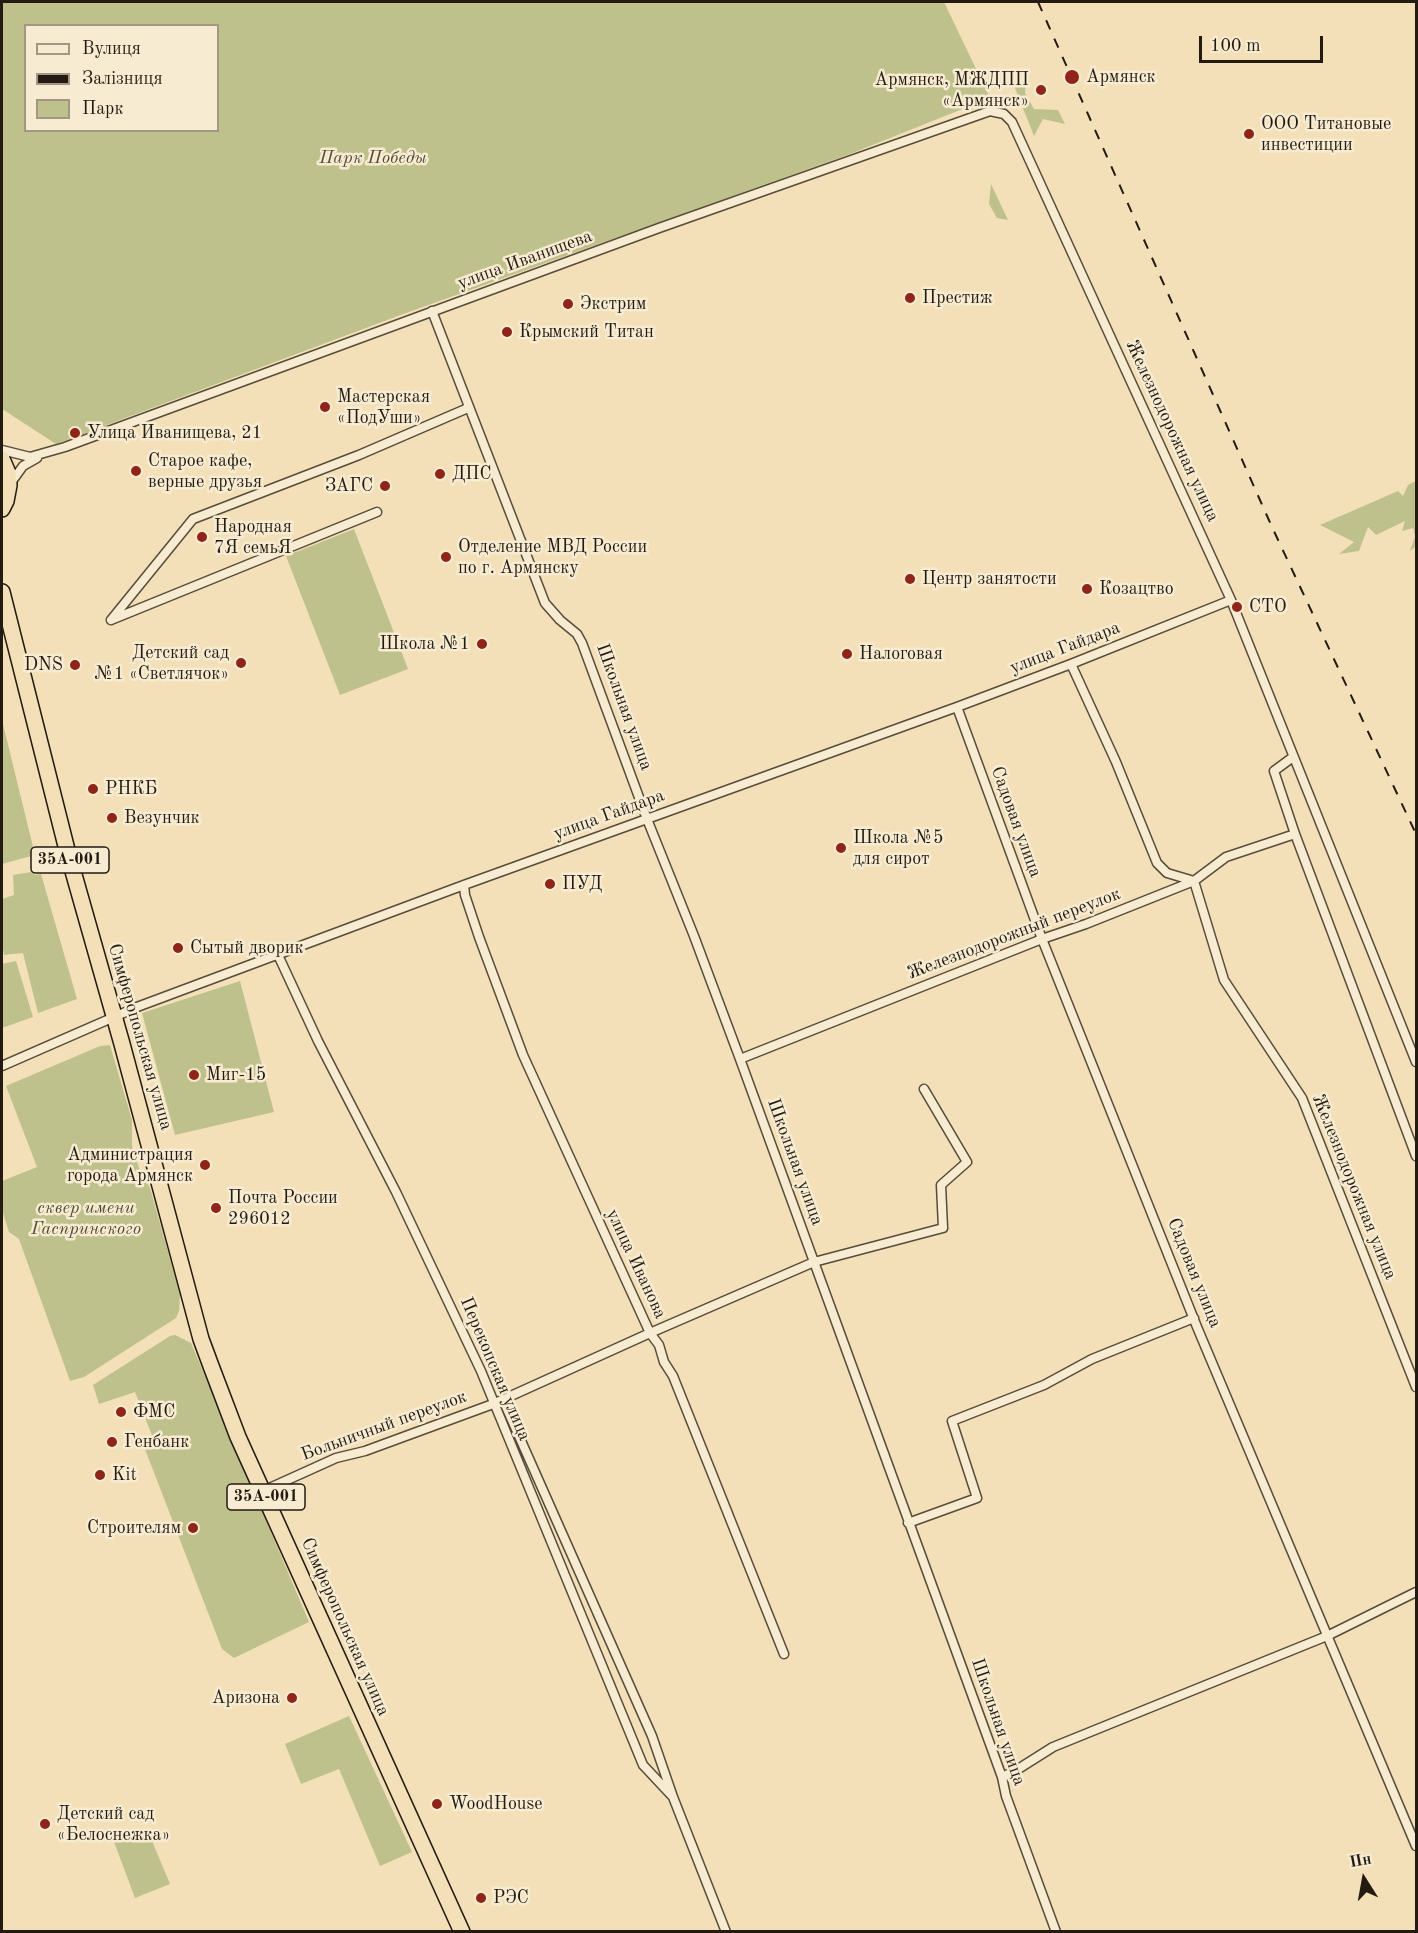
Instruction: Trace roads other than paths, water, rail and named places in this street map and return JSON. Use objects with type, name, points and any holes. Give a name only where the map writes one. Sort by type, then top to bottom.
[{"type":"highway","points":[[2,459],[8,473],[9,485],[2,509]]},
{"type":"highway","name":"Симферопольская улица","points":[[2,592],[67,850],[201,1339],[262,1491],[462,1932]]},
{"type":"highway","name":"Симферопольская улица","points":[[2,637],[22,675]]},
{"type":"street","name":"улица Иванищева","points":[[2,450],[30,457],[48,452],[659,228],[990,111],[1004,114],[1012,122]]},
{"type":"street","name":"Железнодорожная улица","points":[[1012,122],[1231,600],[1416,1062]]},
{"type":"street","name":"Школьная улица","points":[[432,311],[545,603],[577,634],[582,643],[740,1059],[1002,1777],[1056,1932]]},
{"type":"street","points":[[377,512],[111,620],[193,519],[359,455],[468,408]]},
{"type":"street","name":"улица Иванищева","points":[[9,485],[23,466],[48,452]]},
{"type":"street","name":"улица Гайдара","points":[[2,1066],[114,1016],[464,885],[957,707],[1231,600]]},
{"type":"street","points":[[1071,664],[1116,762],[1157,863],[1167,873],[1194,881]]},
{"type":"street","name":"Садовая улица","points":[[957,707],[1042,939],[1194,1318],[1416,1846]]},
{"type":"street","points":[[1293,757],[1274,771],[1295,834],[1416,1156]]},
{"type":"street","name":"Железнодорожный переулок","points":[[740,1059],[1194,881],[1226,857],[1295,834]]},
{"type":"street","name":"Железнодорожная улица","points":[[1194,881],[1224,980],[1302,1098],[1416,1387]]},
{"type":"street","name":"улица Иванова","points":[[464,885],[465,895],[479,937],[531,1076],[650,1333],[659,1345],[664,1362],[673,1376],[784,1654]]},
{"type":"street","name":"Перекопская улица","points":[[278,955],[318,1041],[401,1202],[481,1371],[643,1765],[673,1797]]},
{"type":"street","points":[[814,1262],[943,1228],[941,1185],[967,1162],[924,1089]]},
{"type":"street","name":"Больничный переулок","points":[[262,1491],[336,1458],[365,1451],[503,1400],[814,1262]]},
{"type":"street","points":[[908,1523],[977,1498],[952,1421],[1044,1385],[1092,1359],[1194,1318]]},
{"type":"street","name":"Перекопская улица","points":[[503,1400],[652,1736],[673,1797],[726,1932]]},
{"type":"street","points":[[1002,1777],[1016,1771],[1053,1746],[1328,1636],[1416,1592]]},
{"type":"railway","points":[[1038,2],[1272,527],[1416,834]]},
{"type":"place","name":"Армянск","points":[[1072,77]]},
{"type":"place","name":"Армянск, МЖДПП «Армянск»","points":[[1041,90]]},
{"type":"place","name":"ООО Титановые инвестиции","points":[[1249,134]]},
{"type":"place","name":"Престиж","points":[[910,298]]},
{"type":"place","name":"Экстрим","points":[[568,304]]},
{"type":"place","name":"Крымский Титан","points":[[507,332]]},
{"type":"place","name":"Мастерская «ПодУши»","points":[[325,407]]},
{"type":"place","name":"Улица Иванищева, 21","points":[[75,433]]},
{"type":"place","name":"Старое кафе, верные друзья","points":[[136,471]]},
{"type":"place","name":"ДПС","points":[[440,474]]},
{"type":"place","name":"ЗАГС","points":[[385,486]]},
{"type":"place","name":"Народная 7Я семьЯ","points":[[202,537]]},
{"type":"place","name":"Отделение МВД России по г. Армянску","points":[[446,557]]},
{"type":"place","name":"Центр занятости","points":[[910,579]]},
{"type":"place","name":"Козацтво","points":[[1087,589]]},
{"type":"place","name":"СТО","points":[[1237,607]]},
{"type":"place","name":"Школа №1","points":[[482,644]]},
{"type":"place","name":"Налоговая","points":[[847,654]]},
{"type":"place","name":"Детский сад №1 «Светлячок»","points":[[241,663]]},
{"type":"place","name":"DNS","points":[[75,665]]},
{"type":"place","name":"РНКБ","points":[[93,789]]},
{"type":"place","name":"Везунчик","points":[[112,818]]},
{"type":"place","name":"Школа №5 для сирот","points":[[841,848]]},
{"type":"place","name":"ПУД","points":[[550,884]]},
{"type":"place","name":"Сытый дворик","points":[[178,948]]},
{"type":"place","name":"Миг-15","points":[[194,1075]]},
{"type":"place","name":"Администрация города Армянск","points":[[205,1165]]},
{"type":"place","name":"Почта России 296012","points":[[216,1208]]},
{"type":"place","name":"ФМС","points":[[121,1412]]},
{"type":"place","name":"Генбанк","points":[[112,1442]]},
{"type":"place","name":"Kit","points":[[100,1475]]},
{"type":"place","name":"Строителям","points":[[193,1528]]},
{"type":"place","name":"Аризона","points":[[292,1698]]},
{"type":"place","name":"WoodHouse","points":[[437,1804]]},
{"type":"place","name":"Детский сад «Белоснежка»","points":[[45,1824]]},
{"type":"place","name":"РЭС","points":[[481,1898]]},
{"type":"park label","name":"Парк Победы","points":[[373,158]]},
{"type":"park label","name":"сквер имени Гаспринского","points":[[86,1218]]}]
